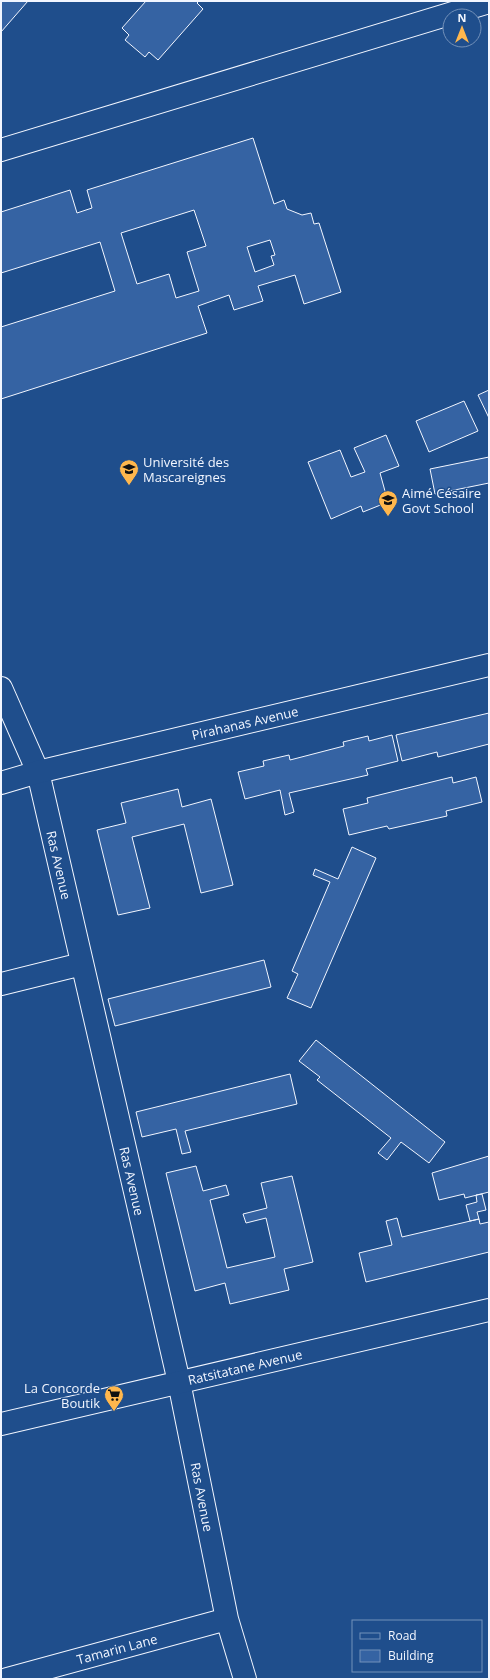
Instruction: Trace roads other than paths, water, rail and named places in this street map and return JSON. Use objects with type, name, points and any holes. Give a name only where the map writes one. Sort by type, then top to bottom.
[{"type":"street","points":[[1,150],[489,2]]},
{"type":"street","name":"Pirahanas Avenue","points":[[1,783],[38,772],[489,665]]},
{"type":"street","name":"Ras Avenue","points":[[1,688],[38,772],[179,1382],[227,1619],[245,1679]]},
{"type":"street","points":[[1,984],[82,964]]},
{"type":"street","name":"Ratsitatane Avenue","points":[[1,1424],[489,1310]]},
{"type":"street","name":"Tamarin Lane","points":[[7,1679],[227,1619]]},
{"type":"place","name":"Université des Mascareignes","points":[[129,486]]},
{"type":"place","name":"Aimé Césaire Govt School","points":[[388,517]]},
{"type":"place","name":"La Concorde Boutik","points":[[114,1412]]}]
